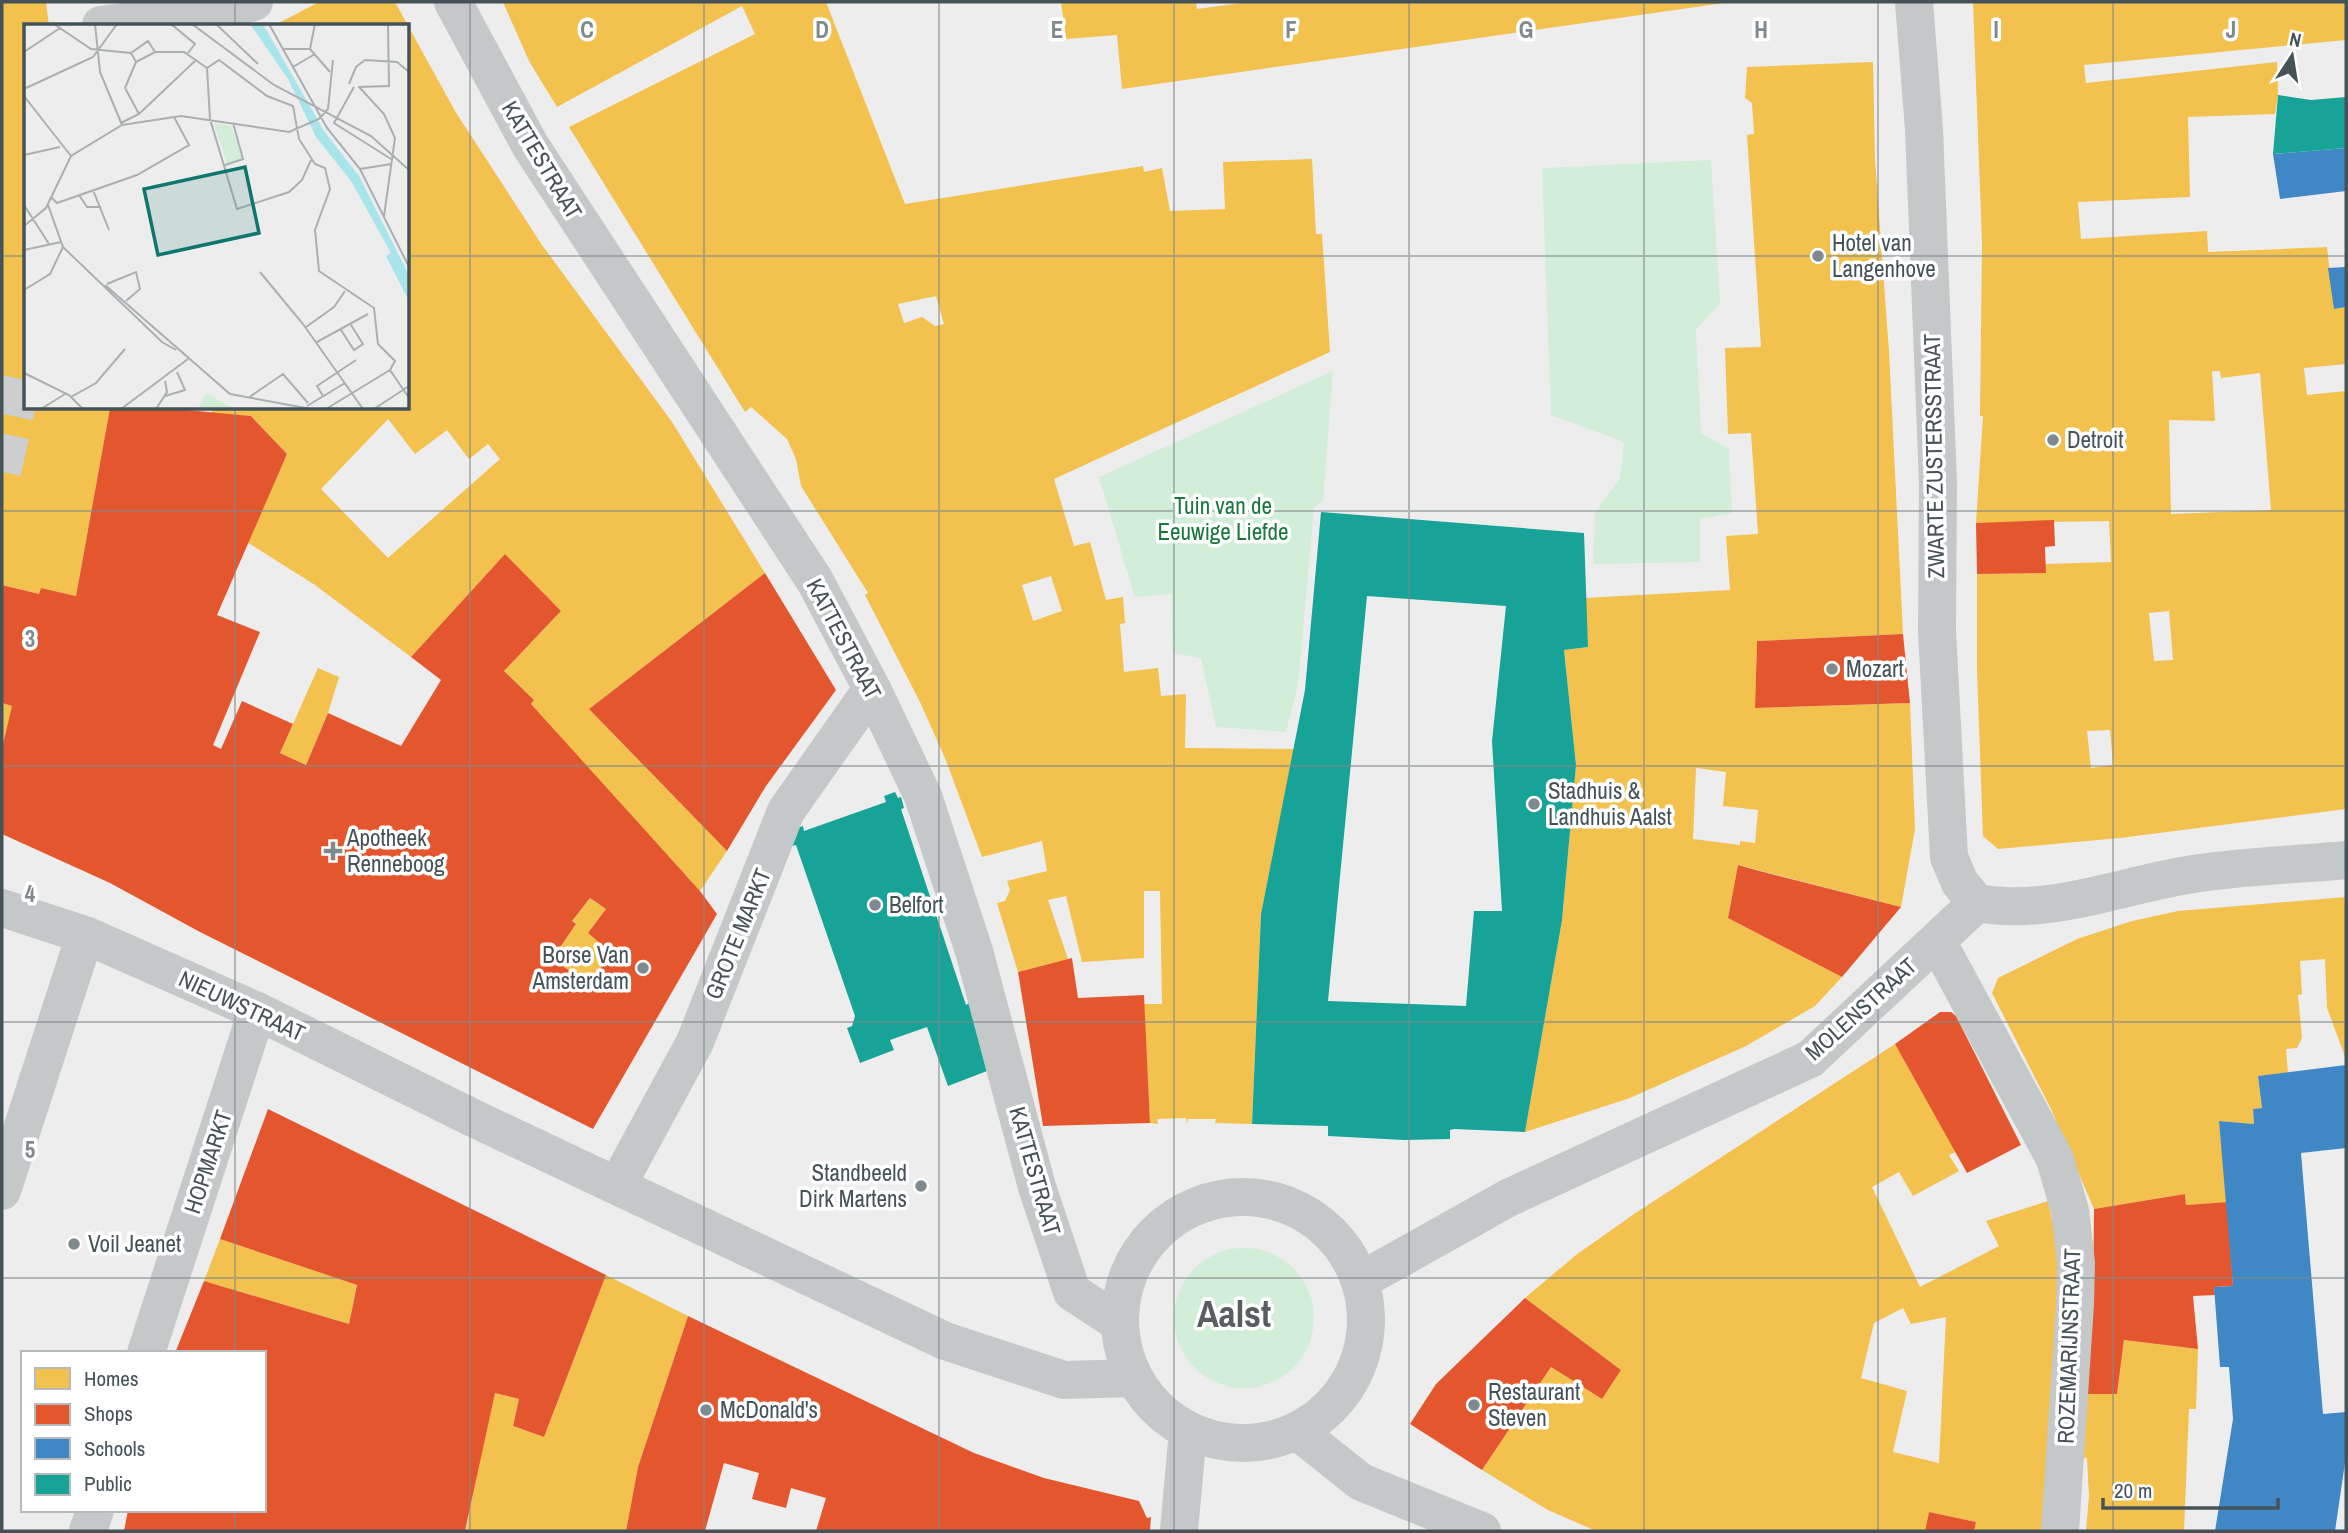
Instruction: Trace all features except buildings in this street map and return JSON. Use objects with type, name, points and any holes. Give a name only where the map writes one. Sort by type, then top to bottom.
[{"type":"street","points":[[94,2],[100,24]]},
{"type":"street","points":[[115,24],[254,2]]},
{"type":"street","name":"KATTESTRAAT","points":[[453,2],[530,145],[815,581],[872,690],[923,796],[974,951],[1037,1187],[1072,1292],[1118,1322]]},
{"type":"street","name":"ZWARTE ZUSTERSSTRAAT","points":[[1914,2],[1924,129],[1938,484],[1937,631],[1949,857],[1959,883],[1977,903]]},
{"type":"street","name":"GROTE MARKT","points":[[617,1186],[695,1042],[786,811],[872,690]]},
{"type":"street","points":[[1977,903],[2004,908],[2049,906],[2188,875],[2346,860]]},
{"type":"street","name":"MOLENSTRAAT","points":[[1360,1282],[1508,1198],[1810,1059],[1977,903]]},
{"type":"street","name":"NIEUWSTRAAT","points":[[2,908],[85,935],[257,1011],[617,1186]]},
{"type":"street","points":[[2,1191],[85,935]]},
{"type":"street","name":"ROZEMARIJNSTRAAT","points":[[1937,941],[2055,1159],[2070,1210],[2076,1263],[2076,1304],[2060,1531]]},
{"type":"street","name":"HOPMARKT","points":[[147,1351],[257,1011]]},
{"type":"street","points":[[617,1186],[946,1341],[1064,1380],[1133,1378]]},
{"type":"street","points":[[1236,1195],[1276,1200],[1313,1217],[1342,1245],[1360,1282],[1367,1316],[1358,1362],[1349,1383],[1326,1410],[1297,1431],[1261,1442],[1224,1442],[1188,1431],[1157,1409],[1133,1378],[1122,1351],[1118,1322],[1131,1265],[1162,1224],[1196,1204],[1236,1195]]},
{"type":"street","points":[[1179,1531],[1188,1431]]},
{"type":"street","points":[[1297,1431],[1361,1482],[1482,1531]]},
{"type":"street","points":[[88,1531],[94,1512]]},
{"type":"green space","points":[[1711,160],[1720,303],[1696,330],[1701,433],[1729,449],[1732,513],[1700,519],[1700,562],[1593,564],[1595,513],[1620,478],[1624,442],[1551,415],[1542,168]]},
{"type":"green space","name":"Tuin van de Eeuwige Liefde","points":[[1333,371],[1323,501],[1314,508],[1298,685],[1286,732],[1216,727],[1201,658],[1173,653],[1171,594],[1135,597],[1099,477]]},
{"type":"green space","points":[[1244,1248],[1271,1254],[1293,1269],[1308,1291],[1314,1318],[1308,1345],[1293,1367],[1271,1382],[1244,1388],[1217,1382],[1195,1367],[1180,1345],[1174,1318],[1180,1291],[1195,1269],[1217,1254]]},
{"type":"tunnel","points":[[2,472],[24,371]]},
{"type":"place","name":"Hotel van Langenhove","points":[[1818,256]]},
{"type":"place","name":"Detroit","points":[[2053,440]]},
{"type":"place","name":"Mozart","points":[[1832,669]]},
{"type":"place","name":"Stadhuis & Landhuis Aalst","points":[[1534,804]]},
{"type":"place","name":"Apotheek Renneboog","points":[[333,851]]},
{"type":"place","name":"Belfort","points":[[875,905]]},
{"type":"place","name":"Borse Van Amsterdam","points":[[643,968]]},
{"type":"place","name":"Standbeeld Dirk Martens","points":[[921,1186]]},
{"type":"place","name":"Voil Jeanet","points":[[74,1244]]},
{"type":"place","name":"Restaurant Steven","points":[[1474,1405]]},
{"type":"place","name":"McDonald's","points":[[706,1410]]},
{"type":"district","name":"Aalst","points":[[1234,1314]]}]
